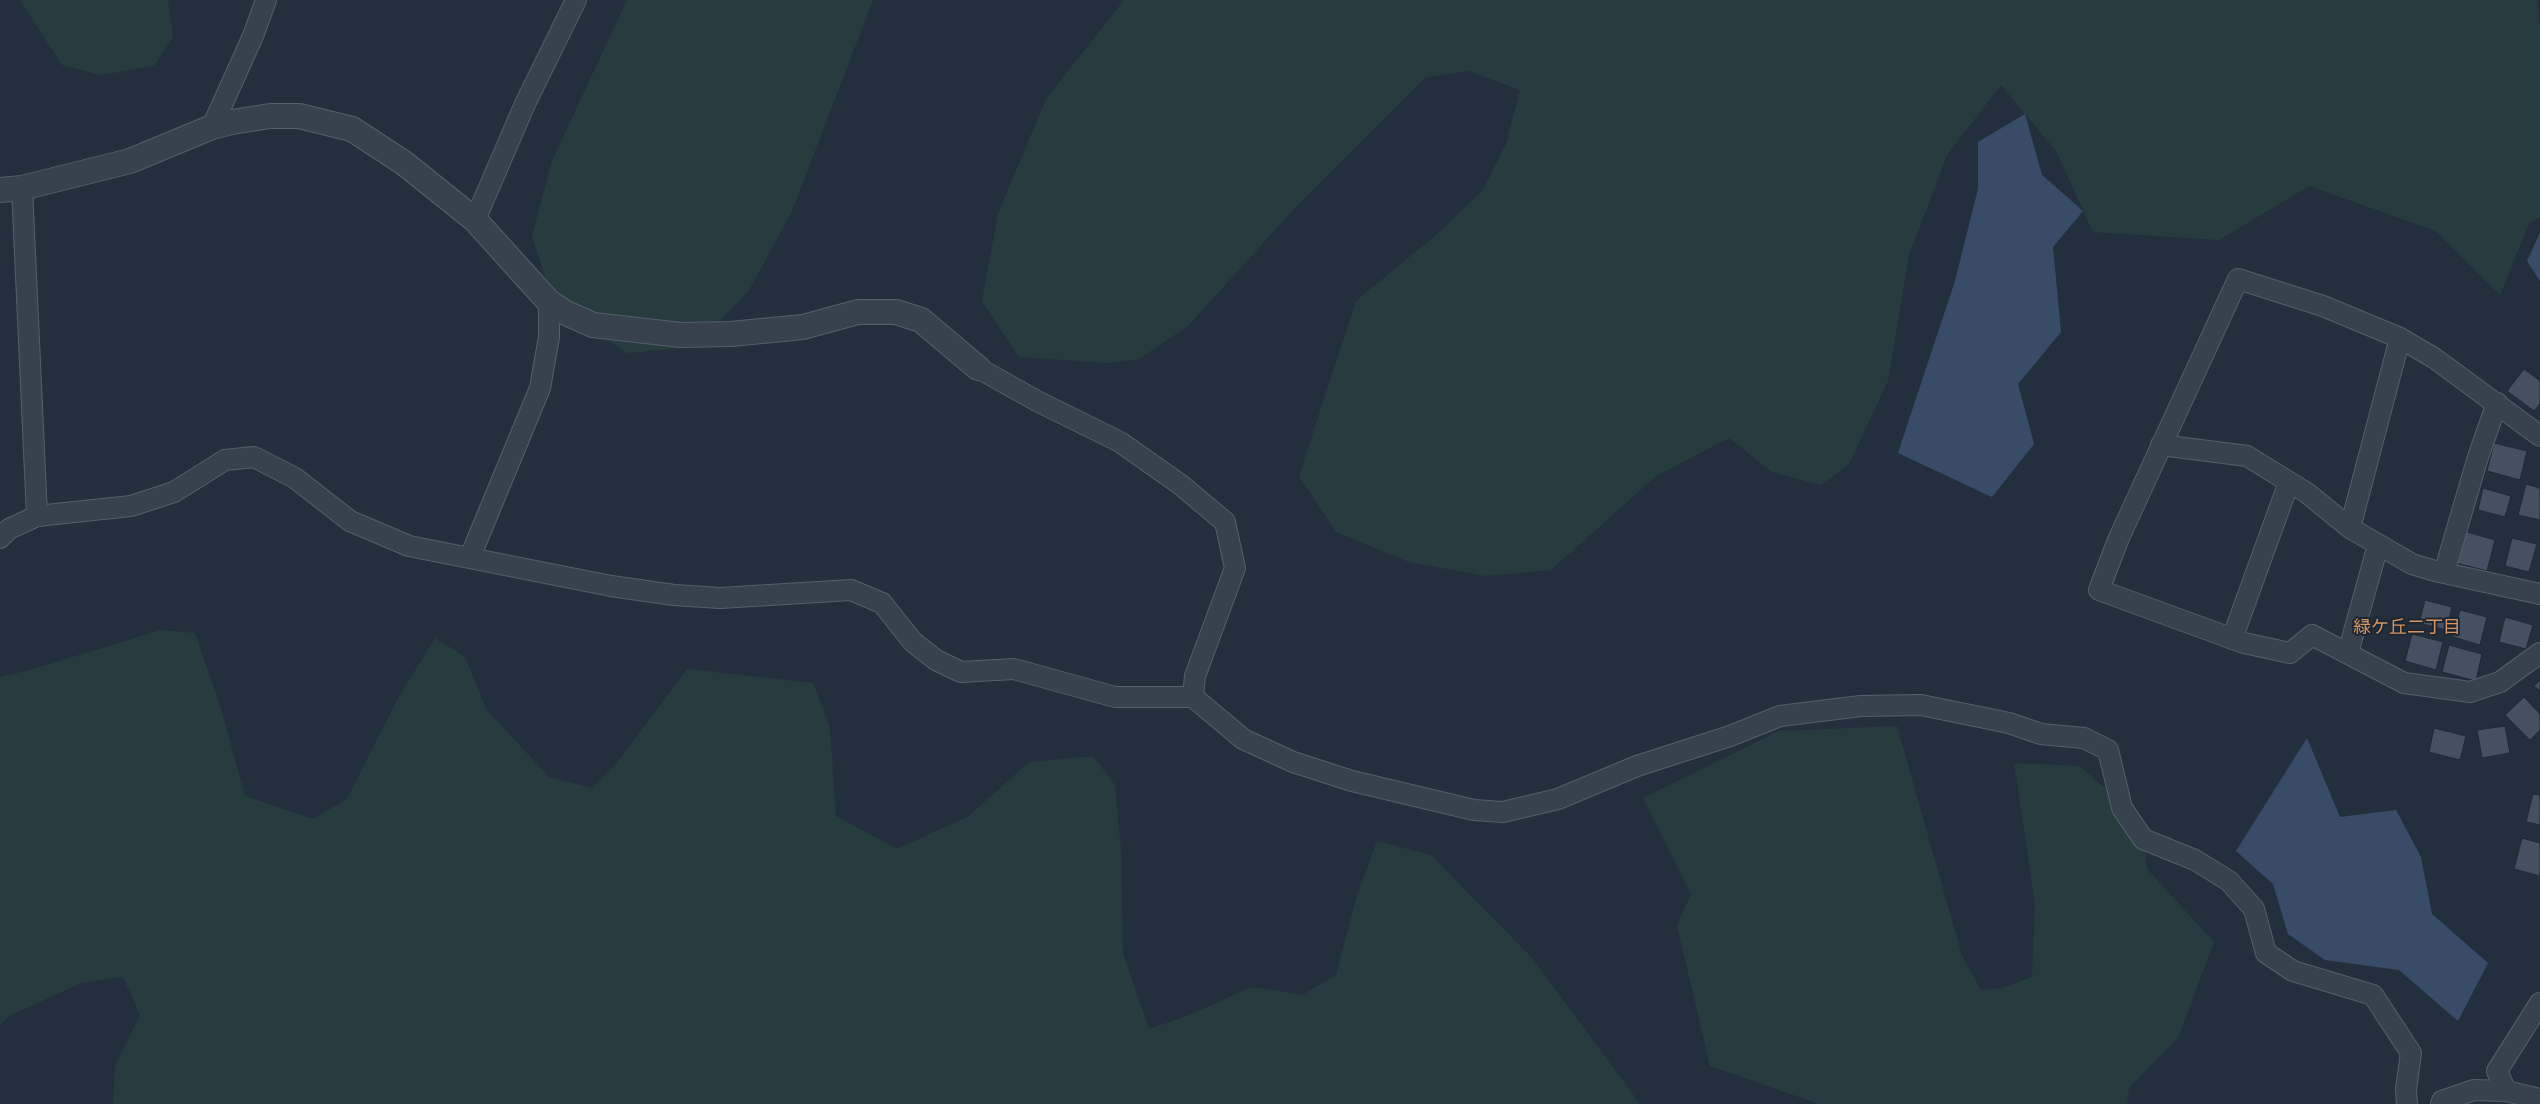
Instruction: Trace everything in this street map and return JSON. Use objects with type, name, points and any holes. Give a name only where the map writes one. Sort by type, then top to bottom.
[{"type":"street","points":[[212,127],[266,0]]},
{"type":"street","points":[[475,220],[525,104],[576,0]]},
{"type":"street","points":[[37,516],[11,189],[130,161],[212,127],[270,116],[299,116],[352,129],[404,163],[475,220],[549,302],[566,313],[593,325],[681,335],[803,328],[858,312],[896,312],[921,320],[978,368],[1036,401],[1120,442],[1181,485],[1225,522],[1235,568],[1195,676],[1193,697]]},
{"type":"street","points":[[2540,436],[2434,358],[2400,338],[2323,306],[2238,279],[2160,446],[2118,540],[2099,590],[2232,639],[2290,653],[2312,635],[2404,683],[2470,692],[2500,682],[2540,653]]},
{"type":"street","points":[[470,557],[540,388],[549,337],[549,302]]},
{"type":"street","points":[[2350,528],[2400,338]]},
{"type":"street","points":[[2444,573],[2478,457],[2497,404]]},
{"type":"street","points":[[2160,446],[2247,456],[2289,482],[2350,528],[2412,564],[2540,594]]},
{"type":"street","points":[[0,538],[9,530],[37,516],[131,506],[174,492],[225,460],[254,457],[295,478],[350,521],[409,546],[610,586],[674,595],[720,598],[851,590],[882,603],[913,642],[936,660],[961,672],[1014,669],[1115,697],[1193,697],[1244,739],[1293,762],[1352,781],[1474,810],[1503,812],[1558,799],[1637,766],[1730,736],[1780,716],[1861,706],[1921,705],[2009,723],[2040,734],[2084,738],[2108,750],[2122,808],[2143,839],[2195,860],[2229,881],[2254,909],[2266,953],[2293,972],[2373,995],[2411,1053],[2406,1090],[2407,1104]]},
{"type":"street","points":[[2232,639],[2289,482]]},
{"type":"street","points":[[2348,653],[2378,545]]},
{"type":"street","points":[[2506,1091],[2497,1071],[2540,1003]]},
{"type":"street","points":[[2441,1104],[2442,1101],[2474,1090],[2506,1091],[2540,1100]]},
{"type":"green space","points":[[20,0],[168,0],[173,37],[154,66],[100,75],[62,65]]},
{"type":"green space","points":[[627,0],[873,0],[792,211],[748,292],[693,347],[628,353],[554,305],[532,236],[552,161]]},
{"type":"green space","points":[[1124,0],[2537,0],[2540,25],[2540,217],[2529,223],[2500,295],[2436,231],[2309,186],[2219,240],[2093,232],[2056,151],[2001,85],[1947,155],[1909,255],[1888,381],[1849,464],[1821,485],[1772,472],[1729,438],[1656,476],[1551,570],[1486,576],[1409,562],[1336,532],[1299,476],[1356,301],[1436,235],[1483,190],[1506,144],[1520,90],[1468,71],[1426,77],[1293,210],[1188,326],[1139,359],[1109,363],[1019,357],[982,301],[998,214],[1046,99]]},
{"type":"green space","points":[[161,630],[195,633],[221,709],[245,796],[313,819],[347,799],[396,702],[435,638],[465,657],[486,709],[549,777],[592,788],[615,765],[687,669],[813,683],[830,728],[836,816],[897,849],[969,816],[1029,762],[1093,756],[1115,785],[1121,850],[1123,954],[1149,1029],[1187,1016],[1252,987],[1302,995],[1336,975],[1356,899],[1377,841],[1431,855],[1533,959],[1640,1104],[113,1104],[115,1066],[140,1015],[123,977],[81,983],[9,1016],[0,1025],[0,677],[30,670]]},
{"type":"green space","points":[[1897,726],[1962,956],[1981,990],[2002,988],[2032,977],[2035,903],[2014,763],[2080,766],[2142,822],[2147,869],[2214,942],[2178,1038],[2129,1088],[2127,1104],[1819,1104],[1710,1066],[1677,925],[1691,894],[1643,798],[1779,731]]},
{"type":"water","points":[[2025,114],[2042,175],[2083,211],[2053,247],[2061,332],[2018,384],[2034,444],[1992,497],[1898,453],[1955,281],[1978,189],[1978,142]]},
{"type":"water","points":[[2540,233],[2540,281],[2527,261]]},
{"type":"water","points":[[2307,738],[2340,817],[2396,810],[2421,857],[2432,914],[2488,963],[2458,1021],[2399,970],[2325,960],[2288,934],[2273,884],[2236,851]]},
{"type":"building","points":[[2524,369],[2540,381],[2540,404],[2534,411],[2507,391]]},
{"type":"building","points":[[2494,443],[2527,451],[2520,480],[2487,471]]},
{"type":"building","points":[[2526,484],[2540,488],[2540,520],[2518,515]]},
{"type":"building","points":[[2483,488],[2511,496],[2505,517],[2478,510]]},
{"type":"building","points":[[2460,530],[2495,540],[2487,571],[2452,562]]},
{"type":"building","points":[[2512,538],[2537,544],[2529,572],[2505,566]]},
{"type":"building","points":[[2425,600],[2452,607],[2446,630],[2419,623]]},
{"type":"building","points":[[2460,610],[2487,617],[2480,645],[2453,637]]},
{"type":"building","points":[[2505,617],[2533,625],[2526,649],[2499,642]]},
{"type":"building","points":[[2412,634],[2443,642],[2436,670],[2405,661]]},
{"type":"building","points":[[2449,645],[2482,654],[2476,681],[2442,672]]},
{"type":"building","points":[[2540,680],[2540,691],[2534,686]]},
{"type":"building","points":[[2524,697],[2540,714],[2540,730],[2530,740],[2505,715]]},
{"type":"building","points":[[2505,726],[2510,753],[2482,758],[2477,730]]},
{"type":"building","points":[[2434,728],[2466,736],[2460,760],[2429,752]]},
{"type":"building","points":[[2533,794],[2540,795],[2540,825],[2526,822]]},
{"type":"building","points":[[2522,838],[2540,843],[2540,876],[2514,869]]},
{"type":"district","name":"緑ケ丘二丁目","points":[[2407,628]]}]
